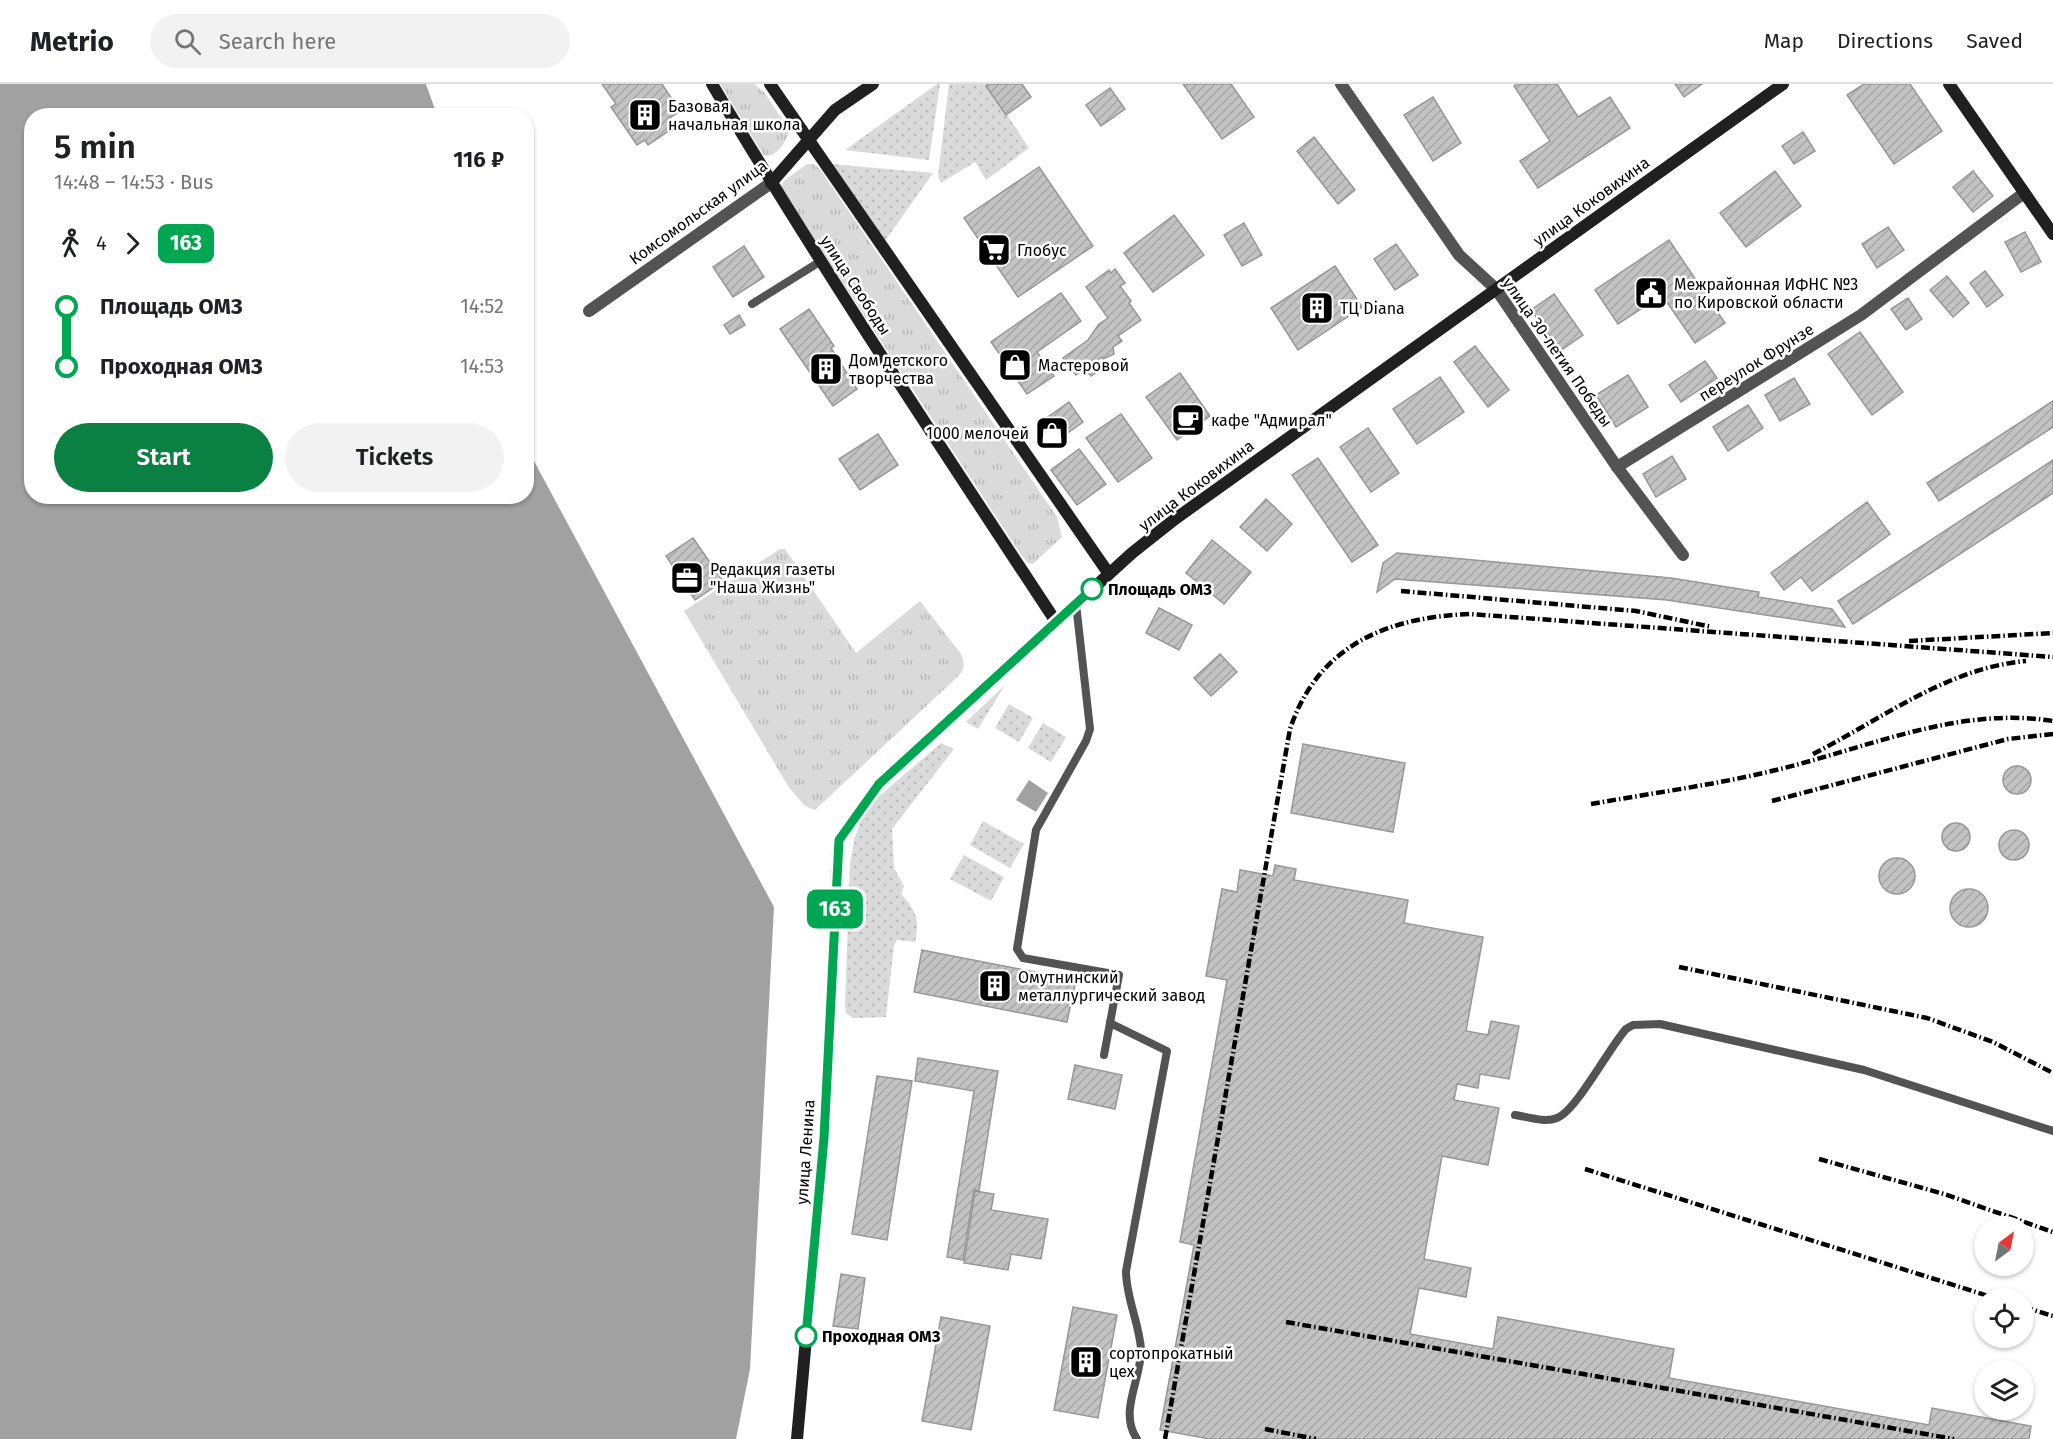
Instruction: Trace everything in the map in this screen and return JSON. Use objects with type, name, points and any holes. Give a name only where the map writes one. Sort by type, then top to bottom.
[{"type":"main road","name":"улица Свободы","points":[[712,84],[771,183],[1056,622]]},
{"type":"main road","points":[[770,84],[783,99],[1109,574]]},
{"type":"main road","name":"Комсомольская улица","points":[[771,183],[835,110],[873,84]]},
{"type":"main road","name":"улица Коковихина","points":[[837,867],[839,840],[879,784],[1109,574],[1199,500],[1783,84]]},
{"type":"main road","points":[[1949,84],[2053,234]]},
{"type":"main road","name":"улица Ленина","points":[[797,1439],[824,1138],[837,867]]},
{"type":"street","name":"улица 30-летия Победы","points":[[1341,84],[1459,255],[1496,289],[1617,467],[1683,555]]},
{"type":"street","name":"Комсомольская улица","points":[[589,311],[771,183]]},
{"type":"street","name":"переулок Фрунзе","points":[[1617,467],[1861,315],[2024,193]]},
{"type":"lane","points":[[752,304],[821,261]]},
{"type":"lane","points":[[1076,604],[1090,729],[1086,741],[1036,830],[1017,949],[1018,955],[1023,958],[1119,975],[1104,1055]]},
{"type":"lane","points":[[1110,1023],[1167,1051],[1126,1271],[1126,1288],[1141,1349],[1130,1409],[1132,1433],[1137,1439]]},
{"type":"lane","points":[[1515,1114],[1548,1120],[1558,1118],[1574,1103],[1626,1029],[1634,1025],[1660,1024],[1864,1070],[2053,1131]]},
{"type":"green space","points":[[720,84],[754,84],[764,92],[790,131],[774,154],[764,156]]},
{"type":"green space","points":[[940,84],[929,160],[845,150]]},
{"type":"green space","points":[[949,84],[987,84],[1029,148],[986,180],[975,162],[941,183],[938,176]]},
{"type":"green space","points":[[807,164],[814,164],[820,169],[1057,517],[1062,537],[1033,564],[1028,563],[1021,555],[780,187],[784,181]]},
{"type":"green space","points":[[831,164],[933,173],[885,241]]},
{"type":"green space","points":[[780,549],[785,549],[856,653],[920,601],[961,654],[964,663],[963,670],[956,678],[815,810],[805,806],[788,786],[684,611]]},
{"type":"green space","points":[[1005,685],[978,729],[966,722]]},
{"type":"green space","points":[[1009,704],[1033,718],[1019,742],[995,728]]},
{"type":"green space","points":[[1043,723],[1066,737],[1051,762],[1028,748]]},
{"type":"green space","points":[[941,743],[954,749],[892,829],[894,868],[904,886],[901,894],[910,905],[917,921],[915,942],[897,940],[894,945],[886,1017],[853,1018],[846,1013],[845,1004],[850,863],[855,837],[861,821],[877,798]]},
{"type":"green space","points":[[983,821],[1024,844],[1010,868],[970,845]]},
{"type":"green space","points":[[964,855],[1004,877],[991,901],[950,879]]},
{"type":"shaded area","points":[[0,84],[426,84],[435,108],[24,108],[24,504],[534,504],[534,461],[774,907],[750,1369],[736,1439],[0,1439]]},
{"type":"shaded area","points":[[1029,780],[1048,793],[1036,812],[1016,800]]},
{"type":"building","name":"Базовая начальная школа","points":[[602,84],[662,84],[680,111],[667,120],[673,128],[648,145],[645,140],[637,145],[611,107],[616,104]]},
{"type":"building","points":[[988,84],[1022,84],[1031,97],[1006,115],[986,86]]},
{"type":"building","points":[[1183,84],[1231,84],[1254,117],[1222,139]]},
{"type":"building","points":[[1517,84],[1557,84],[1578,117],[1610,97],[1630,128],[1538,188],[1520,161],[1550,141],[1514,86]]},
{"type":"building","points":[[1675,84],[1702,84],[1684,97]]},
{"type":"building","points":[[1864,84],[1910,84],[1942,131],[1894,164],[1847,95]]},
{"type":"building","points":[[1110,88],[1125,109],[1101,126],[1086,105]]},
{"type":"building","points":[[1433,97],[1461,143],[1433,161],[1404,115]]},
{"type":"building","points":[[1803,132],[1815,151],[1794,164],[1782,146]]},
{"type":"building","points":[[1314,137],[1355,190],[1338,204],[1297,151]]},
{"type":"building","points":[[1039,167],[1093,246],[1018,297],[964,218]]},
{"type":"building","points":[[1775,171],[1801,206],[1746,247],[1720,213]]},
{"type":"building","points":[[1973,171],[1993,196],[1973,212],[1953,187]]},
{"type":"building","points":[[1174,215],[1204,255],[1153,292],[1124,253]]},
{"type":"building","points":[[1244,223],[1262,255],[1242,266],[1224,235]]},
{"type":"building","points":[[1888,227],[1904,250],[1877,268],[1862,244]]},
{"type":"building","points":[[2025,232],[2041,262],[2021,272],[2005,242]]},
{"type":"building","name":"Межрайонная ИФНС №3 по Кировской области","points":[[1669,240],[1725,323],[1695,343],[1662,295],[1618,324],[1595,290]]},
{"type":"building","points":[[1396,244],[1418,275],[1395,290],[1374,259]]},
{"type":"building","points":[[744,246],[764,277],[733,297],[713,267]]},
{"type":"building","name":"ТЦ Diana","points":[[1335,266],[1362,307],[1298,350],[1271,308]]},
{"type":"building","points":[[1115,269],[1125,283],[1120,286],[1141,320],[1118,336],[1122,341],[1113,347],[1114,354],[1103,359],[1102,357],[1092,364],[1097,372],[1091,376],[1085,369],[1076,375],[1063,358],[1088,340],[1099,324],[1108,318],[1086,287],[1109,270],[1111,273]]},
{"type":"building","points":[[1985,271],[2003,295],[1987,307],[1970,283]]},
{"type":"building","points":[[1947,276],[1969,303],[1953,317],[1930,290]]},
{"type":"building","points":[[1061,293],[1081,321],[1037,352],[1054,376],[1027,394],[991,342]]},
{"type":"building","points":[[1554,294],[1583,335],[1560,351],[1531,310]]},
{"type":"building","points":[[1908,298],[1922,319],[1906,330],[1891,309]]},
{"type":"building","name":"Дом детского творчества","points":[[809,309],[834,346],[831,348],[857,389],[833,406],[780,329]]},
{"type":"building","points":[[739,315],[745,325],[730,334],[724,325]]},
{"type":"building","points":[[1860,332],[1903,392],[1872,415],[1828,354]]},
{"type":"building","points":[[1475,346],[1509,390],[1488,407],[1454,362]]},
{"type":"building","points":[[1705,361],[1717,378],[1681,402],[1669,385]]},
{"type":"building","points":[[1180,373],[1210,416],[1177,440],[1146,397]]},
{"type":"building","points":[[1628,375],[1648,407],[1616,427],[1596,395]]},
{"type":"building","points":[[1440,377],[1464,412],[1417,444],[1393,409]]},
{"type":"building","points":[[1794,378],[1810,404],[1780,421],[1765,395]]},
{"type":"building","points":[[2053,401],[2053,427],[1939,501],[1927,483]]},
{"type":"building","points":[[1069,402],[1083,422],[1052,444],[1038,424]]},
{"type":"building","points":[[1748,405],[1763,428],[1728,451],[1713,427]]},
{"type":"building","points":[[1121,414],[1152,458],[1118,482],[1086,438]]},
{"type":"building","points":[[1368,428],[1399,473],[1371,492],[1340,447]]},
{"type":"building","points":[[878,434],[898,465],[860,490],[839,459]]},
{"type":"building","points":[[1079,449],[1106,484],[1077,505],[1051,470]]},
{"type":"building","points":[[1672,456],[1686,479],[1656,497],[1643,474]]},
{"type":"building","points":[[1318,458],[1378,545],[1352,562],[1292,475]]},
{"type":"building","points":[[2053,460],[2053,493],[1853,624],[1838,601]]},
{"type":"building","points":[[1266,499],[1292,524],[1267,551],[1240,527]]},
{"type":"building","points":[[1867,502],[1890,534],[1812,591],[1801,577],[1784,590],[1771,573]]},
{"type":"building","points":[[693,538],[723,581],[695,600],[666,556]]},
{"type":"building","points":[[1212,540],[1251,572],[1224,604],[1186,573]]},
{"type":"building","points":[[1397,553],[1671,578],[1759,592],[1758,597],[1832,609],[1845,627],[1667,600],[1395,579],[1377,592],[1383,563]]},
{"type":"building","points":[[1159,608],[1192,625],[1179,650],[1146,633]]},
{"type":"building","points":[[1220,654],[1237,672],[1211,696],[1194,678]]},
{"type":"building","points":[[1303,744],[1405,763],[1393,832],[1291,813]]},
{"type":"building","points":[[2017,766],[2027,770],[2031,780],[2027,790],[2017,794],[2007,790],[2003,780],[2007,770]]},
{"type":"building","points":[[1956,823],[1966,827],[1970,837],[1966,847],[1956,851],[1946,847],[1942,837],[1946,827]]},
{"type":"building","points":[[2014,830],[2020,831],[2028,839],[2028,851],[2020,859],[2014,860],[2008,859],[2000,851],[1999,845],[2000,839],[2008,831]]},
{"type":"building","points":[[1897,858],[1909,864],[1915,876],[1909,888],[1897,894],[1885,888],[1879,876],[1885,864]]},
{"type":"building","points":[[1275,865],[1296,869],[1294,880],[1408,900],[1404,923],[1483,937],[1466,1031],[1488,1035],[1491,1021],[1519,1026],[1509,1079],[1480,1074],[1478,1088],[1457,1084],[1454,1100],[1499,1108],[1488,1165],[1442,1156],[1424,1259],[1471,1268],[1466,1297],[1419,1288],[1410,1334],[1493,1349],[1498,1317],[1674,1349],[1669,1378],[1929,1425],[1932,1408],[1974,1416],[1974,1420],[1998,1420],[2031,1426],[2029,1439],[1210,1439],[1160,1430],[1194,1245],[1180,1242],[1227,980],[1206,976],[1222,889],[1237,892],[1240,870],[1273,876]]},
{"type":"building","points":[[1969,889],[1982,895],[1988,908],[1982,921],[1969,927],[1956,921],[1950,908],[1956,895]]},
{"type":"building","name":"Омутнинский металлургический завод","points":[[922,950],[1076,980],[1067,1022],[914,992]]},
{"type":"building","points":[[918,1058],[998,1071],[979,1191],[974,1190],[963,1260],[947,1257],[974,1091],[915,1081]]},
{"type":"building","points":[[1075,1065],[1122,1075],[1115,1109],[1068,1099]]},
{"type":"building","points":[[877,1076],[912,1081],[887,1240],[852,1234]]},
{"type":"building","points":[[975,1191],[994,1194],[991,1210],[1048,1219],[1041,1259],[1011,1254],[1008,1270],[964,1263]]},
{"type":"building","points":[[841,1274],[865,1278],[858,1329],[833,1326]]},
{"type":"building","name":"сортопрокатный цех","points":[[1073,1307],[1117,1315],[1098,1418],[1054,1410]]},
{"type":"building","points":[[941,1317],[990,1326],[971,1430],[922,1421]]},
{"type":"railway","points":[[1401,591],[1636,611],[1712,627]]},
{"type":"railway","points":[[1165,1439],[1290,729],[1302,700],[1318,676],[1338,656],[1360,641],[1411,621],[1470,614],[2053,657]]},
{"type":"railway","points":[[1909,641],[2053,633]]},
{"type":"railway","points":[[1813,754],[1942,684],[1997,666],[2026,661]]},
{"type":"railway","points":[[1591,804],[1753,775],[1947,724],[1982,719],[2017,718],[2053,721]]},
{"type":"railway","points":[[1772,801],[2008,739],[2053,734]]},
{"type":"railway","points":[[1679,967],[1927,1018],[1993,1042],[2053,1073]]},
{"type":"railway","points":[[1819,1159],[1944,1194],[2053,1232]]},
{"type":"railway","points":[[1585,1169],[1974,1291]]},
{"type":"railway","points":[[2034,1310],[2053,1316]]},
{"type":"railway","points":[[1286,1322],[1954,1439]]},
{"type":"railway","points":[[1265,1429],[1316,1439]]},
{"type":"bus line","name":"163","points":[[806,1336],[824,1138],[839,840],[879,784],[1092,589]]},
{"type":"place","name":"Базовая начальная школа","points":[[645,115]]},
{"type":"place","name":"Глобус","points":[[994,250]]},
{"type":"place","name":"Межрайонная ИФНС №3 по Кировской области","points":[[1651,293]]},
{"type":"place","name":"ТЦ Diana","points":[[1317,308]]},
{"type":"place","name":"Мастеровой","points":[[1015,365]]},
{"type":"place","name":"Дом детского творчества","points":[[826,369]]},
{"type":"place","name":"кафе \"Адмирал\"","points":[[1188,420]]},
{"type":"place","name":"1000 мелочей","points":[[1052,433]]},
{"type":"place","name":"Редакция газеты \"Наша Жизнь\"","points":[[687,578]]},
{"type":"place","name":"Площадь ОМЗ","points":[[1092,589]]},
{"type":"place","name":"Омутнинский металлургический завод","points":[[995,986]]},
{"type":"place","name":"Проходная ОМЗ","points":[[806,1336]]},
{"type":"place","name":"сортопрокатный цех","points":[[1086,1362]]}]
